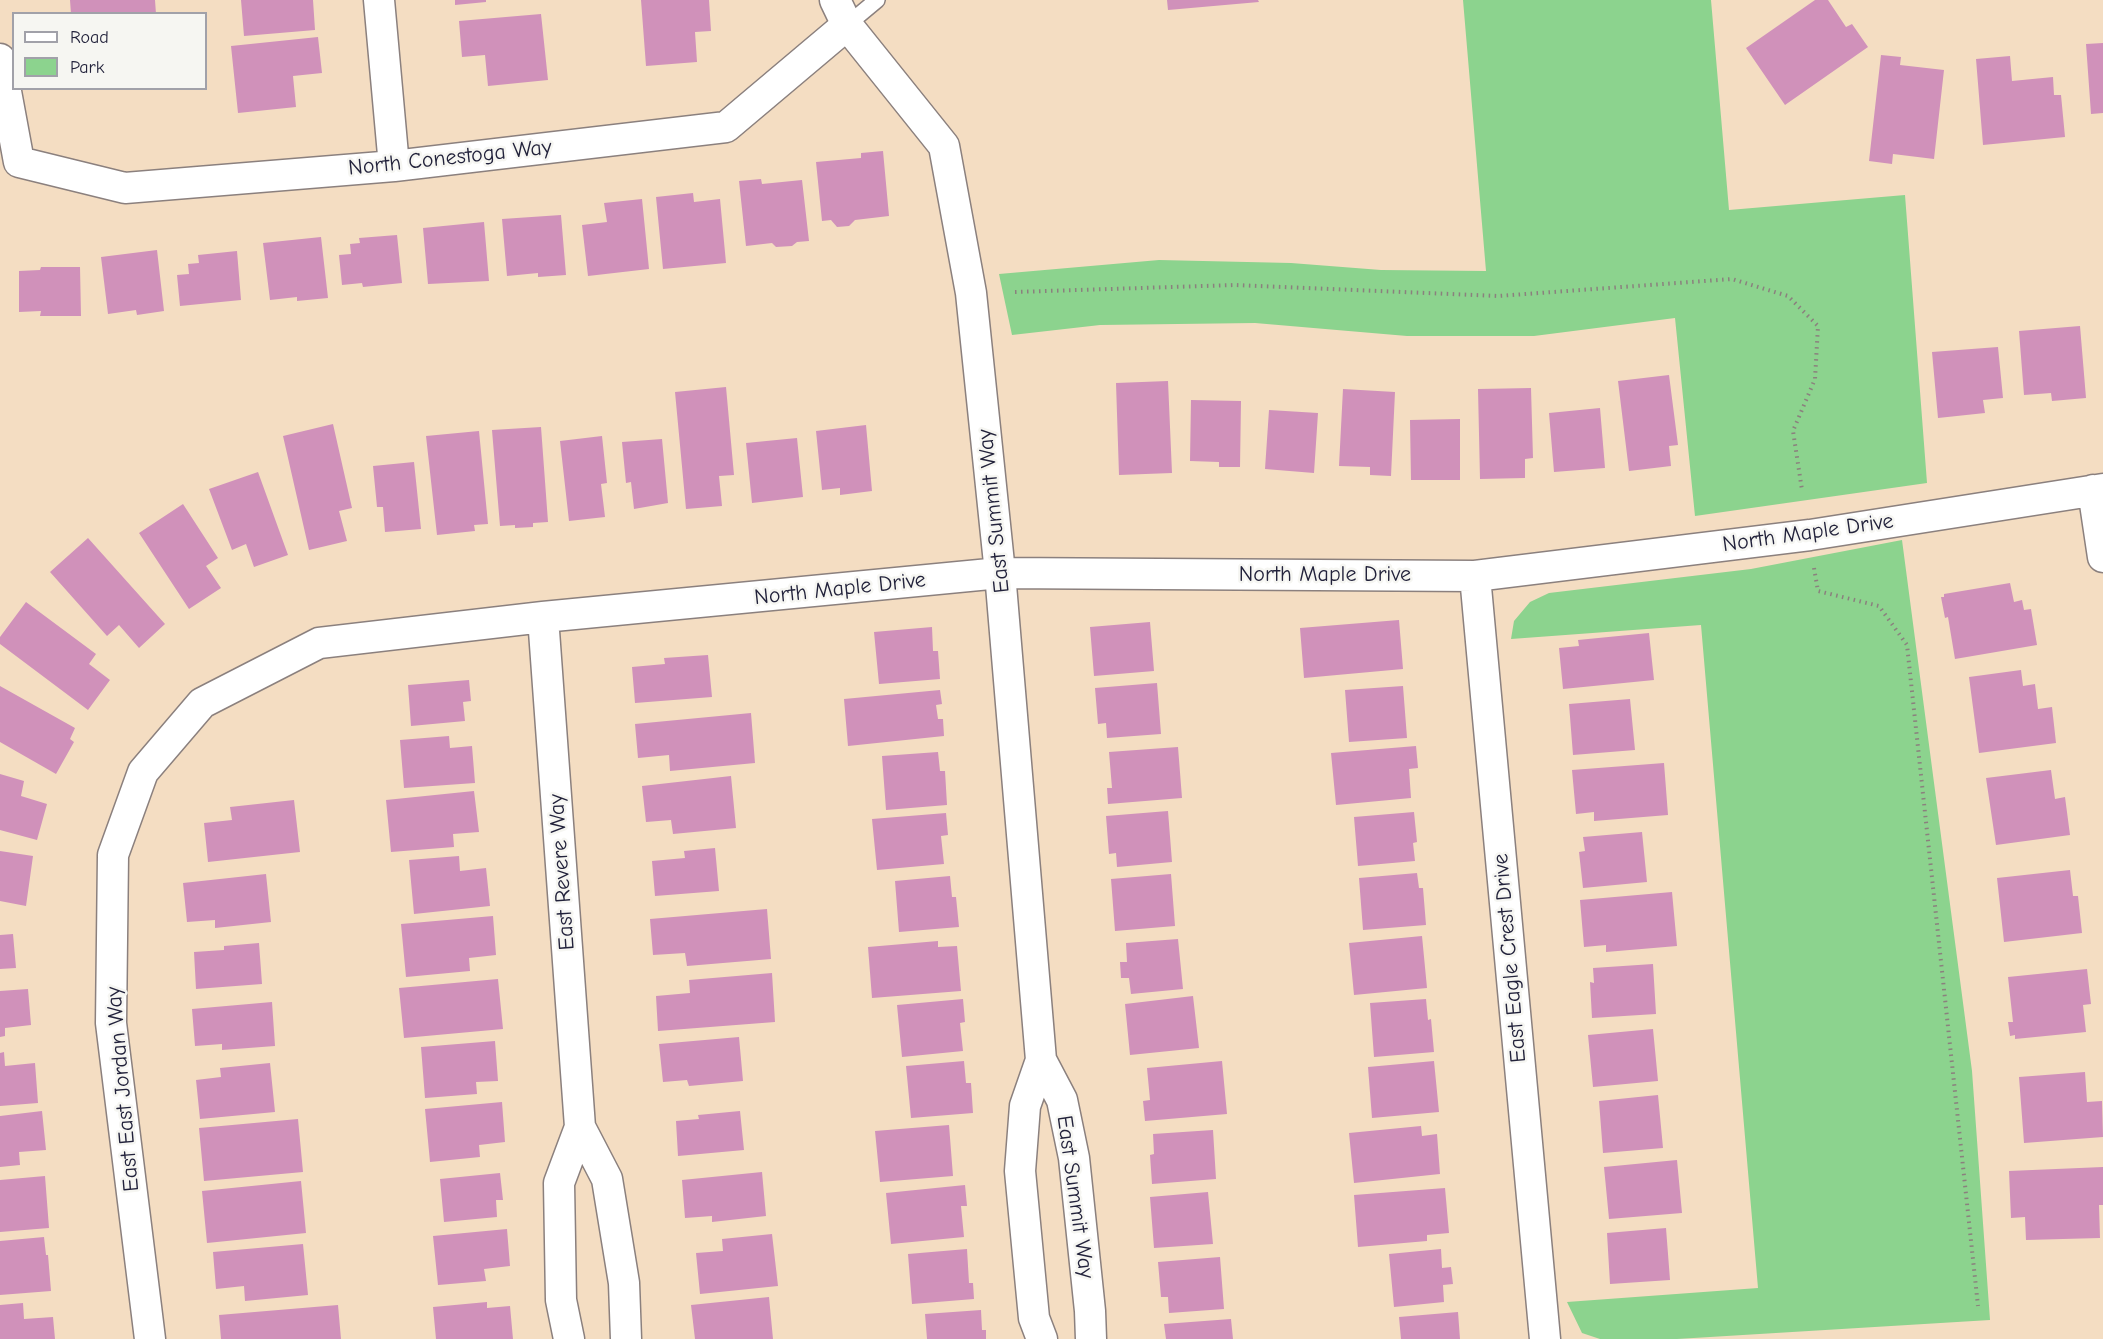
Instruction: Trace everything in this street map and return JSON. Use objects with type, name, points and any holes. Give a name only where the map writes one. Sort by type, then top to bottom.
[{"type":"street","points":[[380,0],[394,166]]},
{"type":"street","name":"North Conestoga Way","points":[[0,59],[19,162],[125,188],[394,166],[726,127],[841,13]]},
{"type":"street","name":"East Summit Way","points":[[841,13],[944,146],[971,293],[1000,573],[1041,1060],[1062,1100],[1074,1158],[1091,1339]]},
{"type":"street","points":[[2098,490],[2103,557]]},
{"type":"street","name":"North Maple Drive","points":[[143,772],[202,703],[319,644],[543,617],[1000,573],[1475,576],[1810,535],[2098,490]]},
{"type":"street","name":"East Eagle Crest Drive","points":[[1475,576],[1545,1339]]},
{"type":"street","name":"East Revere Way","points":[[543,617],[580,1127],[607,1179],[624,1283],[627,1339]]},
{"type":"street","name":"East East Jordan Way","points":[[143,772],[112,855],[111,1023],[150,1339]]},
{"type":"street","name":"East Summit Way","points":[[1041,1060],[1025,1106],[1020,1171],[1034,1318],[1042,1339]]},
{"type":"street","name":"East Revere Way","points":[[569,1339],[561,1300],[559,1183],[580,1127]]},
{"type":"lane","points":[[841,13],[877,0]]},
{"type":"path","points":[[1015,292],[1235,285],[1498,296],[1732,279],[1788,296],[1818,326],[1815,379],[1793,431],[1802,490]]},
{"type":"path","points":[[1814,567],[1818,591],[1880,606],[1907,645],[1978,1306]]},
{"type":"green space","points":[[1463,0],[1711,0],[1729,210],[1905,195],[1927,483],[1695,516],[1675,318],[1534,336],[1407,336],[1255,323],[1100,325],[1012,335],[999,274],[1159,260],[1291,263],[1381,270],[1486,271]]},
{"type":"green space","points":[[1902,540],[1972,1071],[1990,1320],[1677,1339],[1600,1339],[1582,1333],[1567,1302],[1758,1288],[1701,625],[1511,639],[1514,621],[1530,602],[1549,593],[1751,569]]},
{"type":"building","points":[[70,0],[155,0],[156,12],[71,12]]},
{"type":"building","points":[[241,0],[313,0],[315,30],[244,36]]},
{"type":"building","points":[[455,0],[486,0],[486,2],[455,5]]},
{"type":"building","points":[[641,0],[709,0],[711,31],[695,32],[697,62],[646,66]]},
{"type":"building","points":[[1167,0],[1258,0],[1259,2],[1168,10]]},
{"type":"building","points":[[1815,0],[1828,0],[1846,27],[1852,24],[1868,47],[1785,105],[1746,48]]},
{"type":"building","points":[[541,14],[548,80],[488,86],[485,55],[462,57],[459,21]]},
{"type":"building","points":[[318,37],[322,73],[293,76],[296,107],[238,113],[231,46]]},
{"type":"building","points":[[2103,43],[2103,113],[2091,114],[2086,44]]},
{"type":"building","points":[[1881,55],[1901,57],[1900,65],[1944,70],[1934,159],[1893,154],[1892,164],[1869,161]]},
{"type":"building","points":[[2010,56],[2012,81],[2053,77],[2054,95],[2061,95],[2065,137],[1983,145],[1976,59]]},
{"type":"building","points":[[883,151],[889,216],[855,220],[849,226],[837,227],[831,220],[822,221],[816,162],[861,158],[861,153]]},
{"type":"building","points":[[761,179],[762,184],[802,180],[809,241],[797,242],[792,246],[776,247],[772,243],[746,246],[739,181]]},
{"type":"building","points":[[693,193],[694,202],[720,199],[726,263],[663,269],[656,197]]},
{"type":"building","points":[[642,199],[649,269],[588,276],[582,225],[607,222],[604,203]]},
{"type":"building","points":[[561,215],[566,275],[538,277],[538,273],[507,276],[502,219]]},
{"type":"building","points":[[484,222],[489,281],[428,284],[423,228]]},
{"type":"building","points":[[397,235],[402,283],[363,287],[362,283],[342,285],[339,255],[351,254],[350,244],[360,243],[359,238]]},
{"type":"building","points":[[321,237],[328,298],[297,301],[297,297],[270,300],[263,243]]},
{"type":"building","points":[[157,250],[164,311],[137,315],[136,310],[108,314],[101,257]]},
{"type":"building","points":[[237,251],[241,300],[180,306],[177,275],[189,274],[188,264],[199,263],[198,255]]},
{"type":"building","points":[[41,267],[80,267],[81,316],[40,316],[41,311],[19,312],[19,271],[40,270]]},
{"type":"building","points":[[2080,326],[2086,398],[2052,401],[2051,393],[2024,395],[2019,331]]},
{"type":"building","points":[[1998,347],[2003,398],[1983,400],[1985,413],[1938,418],[1932,352]]},
{"type":"building","points":[[1669,375],[1678,445],[1669,446],[1671,466],[1629,471],[1618,381]]},
{"type":"building","points":[[1168,381],[1172,473],[1119,475],[1116,383]]},
{"type":"building","points":[[726,387],[734,475],[719,476],[722,506],[686,509],[675,392]]},
{"type":"building","points":[[1531,388],[1533,458],[1525,459],[1525,478],[1480,479],[1478,389]]},
{"type":"building","points":[[1343,389],[1395,392],[1391,476],[1370,475],[1370,467],[1339,466]]},
{"type":"building","points":[[1191,400],[1241,401],[1240,467],[1219,467],[1219,462],[1190,461]]},
{"type":"building","points":[[1600,408],[1605,468],[1554,472],[1549,413]]},
{"type":"building","points":[[1269,410],[1318,413],[1314,473],[1265,469]]},
{"type":"building","points":[[1460,419],[1460,480],[1411,480],[1410,420]]},
{"type":"building","points":[[333,424],[352,508],[339,511],[347,541],[309,550],[283,436]]},
{"type":"building","points":[[866,425],[872,491],[840,495],[840,488],[822,490],[816,431]]},
{"type":"building","points":[[541,427],[548,522],[533,523],[533,527],[500,526],[492,430]]},
{"type":"building","points":[[479,431],[488,524],[474,525],[475,531],[437,535],[426,436]]},
{"type":"building","points":[[602,436],[607,483],[601,484],[605,517],[569,521],[560,441]]},
{"type":"building","points":[[797,438],[803,497],[752,503],[746,443]]},
{"type":"building","points":[[662,439],[668,503],[634,509],[631,482],[626,483],[622,442]]},
{"type":"building","points":[[414,462],[421,529],[385,532],[383,507],[377,507],[373,466]]},
{"type":"building","points":[[258,472],[288,555],[254,567],[246,544],[232,550],[209,489]]},
{"type":"building","points":[[183,504],[218,558],[206,566],[221,588],[189,609],[139,533]]},
{"type":"building","points":[[88,538],[165,624],[139,648],[119,625],[107,636],[50,572]]},
{"type":"building","points":[[2010,583],[2014,602],[2022,600],[2024,610],[2031,609],[2037,645],[1955,659],[1948,617],[1945,618],[1941,597],[1944,597],[1944,594]]},
{"type":"building","points":[[26,602],[96,654],[89,664],[110,680],[88,710],[0,644],[0,637]]},
{"type":"building","points":[[1399,620],[1403,669],[1304,678],[1300,628]]},
{"type":"building","points":[[1150,622],[1154,671],[1094,676],[1090,627]]},
{"type":"building","points":[[932,627],[933,651],[938,651],[940,679],[879,684],[874,632]]},
{"type":"building","points":[[1649,633],[1654,680],[1563,689],[1559,648],[1579,646],[1578,640]]},
{"type":"building","points":[[708,655],[712,697],[635,703],[632,667],[665,664],[664,658]]},
{"type":"building","points":[[2021,670],[2023,686],[2035,684],[2038,709],[2052,707],[2056,743],[1979,753],[1969,677]]},
{"type":"building","points":[[469,680],[471,701],[463,702],[465,721],[411,726],[408,685]]},
{"type":"building","points":[[1157,683],[1161,734],[1107,738],[1106,723],[1098,724],[1095,688]]},
{"type":"building","points":[[0,686],[75,728],[70,739],[74,742],[56,774],[0,742]]},
{"type":"building","points":[[1403,686],[1407,738],[1349,742],[1345,690]]},
{"type":"building","points":[[940,690],[942,704],[936,705],[938,719],[943,719],[944,736],[848,746],[844,699]]},
{"type":"building","points":[[1630,699],[1635,750],[1573,755],[1569,704]]},
{"type":"building","points":[[751,713],[755,763],[670,771],[669,755],[638,758],[635,724]]},
{"type":"building","points":[[449,736],[450,748],[472,746],[475,783],[404,788],[400,740]]},
{"type":"building","points":[[1416,746],[1418,768],[1409,769],[1411,798],[1336,805],[1331,753]]},
{"type":"building","points":[[1178,747],[1182,798],[1108,804],[1107,788],[1112,788],[1109,752]]},
{"type":"building","points":[[938,752],[940,771],[945,771],[947,805],[886,810],[882,756]]},
{"type":"building","points":[[1664,763],[1668,815],[1594,821],[1594,812],[1576,814],[1572,770]]},
{"type":"building","points":[[2051,770],[2055,799],[2065,797],[2070,835],[1996,845],[1986,778]]},
{"type":"building","points":[[0,774],[24,781],[21,796],[47,804],[37,840],[0,830]]},
{"type":"building","points":[[731,776],[736,828],[673,834],[671,820],[646,822],[642,786]]},
{"type":"building","points":[[474,791],[479,832],[453,834],[454,847],[391,852],[386,800]]},
{"type":"building","points":[[294,800],[300,852],[208,862],[204,823],[232,820],[230,807]]},
{"type":"building","points":[[1168,811],[1172,862],[1117,867],[1116,853],[1109,854],[1106,816]]},
{"type":"building","points":[[1414,812],[1417,842],[1413,843],[1415,861],[1358,866],[1354,817]]},
{"type":"building","points":[[946,813],[948,835],[941,836],[944,864],[877,870],[872,819]]},
{"type":"building","points":[[1642,832],[1647,882],[1583,888],[1579,852],[1585,851],[1583,837]]},
{"type":"building","points":[[715,848],[719,891],[655,896],[652,861],[685,858],[684,851]]},
{"type":"building","points":[[0,851],[33,856],[26,906],[0,901]]},
{"type":"building","points":[[459,856],[460,871],[486,868],[490,906],[414,914],[409,860]]},
{"type":"building","points":[[2070,870],[2073,896],[2078,896],[2082,933],[2004,942],[1997,878]]},
{"type":"building","points":[[1417,873],[1419,888],[1423,888],[1426,925],[1363,930],[1359,878]]},
{"type":"building","points":[[266,874],[271,922],[215,928],[215,920],[187,922],[183,883]]},
{"type":"building","points":[[1171,874],[1175,926],[1115,931],[1111,879]]},
{"type":"building","points":[[950,876],[952,897],[956,897],[959,927],[899,932],[895,881]]},
{"type":"building","points":[[1672,892],[1677,946],[1606,952],[1606,945],[1584,947],[1580,900]]},
{"type":"building","points":[[767,909],[771,959],[687,966],[685,953],[653,955],[650,919]]},
{"type":"building","points":[[493,916],[496,955],[469,958],[470,971],[406,977],[401,924]]},
{"type":"building","points":[[13,934],[16,968],[0,969],[0,935]]},
{"type":"building","points":[[1422,936],[1427,988],[1354,995],[1349,943]]},
{"type":"building","points":[[1178,939],[1183,989],[1131,994],[1129,978],[1121,978],[1120,962],[1127,962],[1126,943]]},
{"type":"building","points":[[938,941],[938,947],[957,946],[961,991],[872,998],[868,947]]},
{"type":"building","points":[[259,943],[262,984],[196,989],[194,952],[224,950],[224,946]]},
{"type":"building","points":[[1653,964],[1656,1014],[1592,1018],[1590,982],[1594,983],[1593,968]]},
{"type":"building","points":[[2087,969],[2091,1004],[2083,1005],[2086,1032],[2015,1039],[2015,1035],[2010,1036],[2008,1022],[2013,1022],[2008,977]]},
{"type":"building","points":[[772,973],[775,1022],[658,1031],[656,996],[690,993],[689,980]]},
{"type":"building","points":[[498,979],[503,1029],[404,1038],[399,988]]},
{"type":"building","points":[[28,989],[31,1025],[5,1028],[5,1036],[0,1037],[0,991]]},
{"type":"building","points":[[1193,996],[1199,1048],[1130,1055],[1125,1004]]},
{"type":"building","points":[[963,999],[965,1022],[960,1023],[963,1051],[902,1057],[897,1005]]},
{"type":"building","points":[[1426,999],[1428,1020],[1431,1019],[1434,1052],[1374,1057],[1370,1003]]},
{"type":"building","points":[[272,1002],[275,1046],[222,1050],[222,1044],[195,1046],[192,1009]]},
{"type":"building","points":[[1653,1029],[1658,1081],[1593,1087],[1588,1035]]},
{"type":"building","points":[[739,1037],[743,1081],[689,1086],[687,1080],[663,1082],[659,1044]]},
{"type":"building","points":[[495,1041],[498,1081],[476,1082],[477,1094],[425,1098],[421,1047]]},
{"type":"building","points":[[4,1052],[5,1066],[35,1063],[38,1103],[0,1106],[0,1053]]},
{"type":"building","points":[[964,1061],[966,1083],[971,1083],[973,1113],[911,1118],[906,1066]]},
{"type":"building","points":[[1222,1061],[1227,1114],[1145,1121],[1143,1101],[1150,1100],[1147,1068]]},
{"type":"building","points":[[1434,1061],[1439,1112],[1372,1118],[1368,1067]]},
{"type":"building","points":[[270,1063],[275,1112],[200,1119],[196,1080],[221,1077],[220,1068]]},
{"type":"building","points":[[2085,1072],[2087,1102],[2102,1101],[2103,1137],[2024,1143],[2019,1077]]},
{"type":"building","points":[[1658,1095],[1663,1148],[1603,1153],[1599,1101]]},
{"type":"building","points":[[502,1102],[505,1142],[479,1145],[480,1157],[430,1162],[425,1109]]},
{"type":"building","points":[[42,1111],[46,1150],[19,1152],[20,1165],[0,1167],[0,1116]]},
{"type":"building","points":[[740,1111],[744,1150],[678,1156],[676,1121],[699,1119],[698,1115]]},
{"type":"building","points":[[298,1119],[303,1172],[204,1181],[199,1128]]},
{"type":"building","points":[[949,1125],[953,1176],[880,1182],[875,1131]]},
{"type":"building","points":[[1421,1126],[1422,1136],[1437,1134],[1440,1174],[1354,1183],[1349,1133]]},
{"type":"building","points":[[1213,1130],[1216,1179],[1152,1184],[1150,1155],[1154,1154],[1153,1134]]},
{"type":"building","points":[[1677,1160],[1682,1213],[1609,1219],[1604,1167]]},
{"type":"building","points":[[2103,1167],[2103,1205],[2099,1205],[2100,1238],[2026,1240],[2025,1217],[2011,1218],[2009,1171]]},
{"type":"building","points":[[762,1172],[766,1216],[712,1222],[712,1216],[685,1218],[682,1180]]},
{"type":"building","points":[[500,1173],[503,1200],[496,1200],[497,1217],[444,1222],[440,1179]]},
{"type":"building","points":[[45,1176],[49,1228],[0,1232],[0,1180]]},
{"type":"building","points":[[301,1181],[306,1233],[207,1243],[202,1191]]},
{"type":"building","points":[[965,1185],[967,1206],[961,1206],[964,1237],[891,1244],[886,1193]]},
{"type":"building","points":[[1445,1188],[1449,1233],[1427,1235],[1427,1241],[1358,1247],[1354,1195]]},
{"type":"building","points":[[1208,1192],[1213,1244],[1154,1248],[1150,1197]]},
{"type":"building","points":[[1666,1228],[1670,1280],[1610,1284],[1607,1233]]},
{"type":"building","points":[[507,1229],[510,1266],[484,1269],[486,1281],[438,1285],[433,1236]]},
{"type":"building","points":[[772,1234],[778,1286],[700,1294],[696,1253],[723,1251],[722,1239]]},
{"type":"building","points":[[44,1237],[51,1291],[0,1295],[0,1241]]},
{"type":"building","points":[[303,1244],[308,1295],[245,1301],[244,1286],[216,1289],[213,1252]]},
{"type":"building","points":[[967,1249],[969,1283],[973,1283],[974,1299],[912,1304],[908,1254]]},
{"type":"building","points":[[1441,1249],[1442,1268],[1451,1267],[1453,1284],[1443,1285],[1444,1302],[1394,1307],[1389,1254]]},
{"type":"building","points":[[1220,1257],[1224,1309],[1169,1313],[1168,1297],[1161,1297],[1158,1262]]},
{"type":"building","points":[[769,1297],[773,1339],[695,1339],[691,1305]]},
{"type":"building","points":[[487,1302],[487,1308],[510,1306],[513,1339],[436,1339],[433,1307]]},
{"type":"building","points":[[23,1303],[24,1319],[53,1317],[55,1339],[0,1339],[0,1305]]},
{"type":"building","points":[[338,1305],[341,1339],[221,1339],[219,1315]]},
{"type":"building","points":[[981,1310],[982,1330],[986,1330],[986,1339],[927,1339],[925,1314]]},
{"type":"building","points":[[1458,1312],[1460,1339],[1401,1339],[1399,1317]]},
{"type":"building","points":[[1231,1319],[1233,1339],[1166,1339],[1164,1324]]}]
